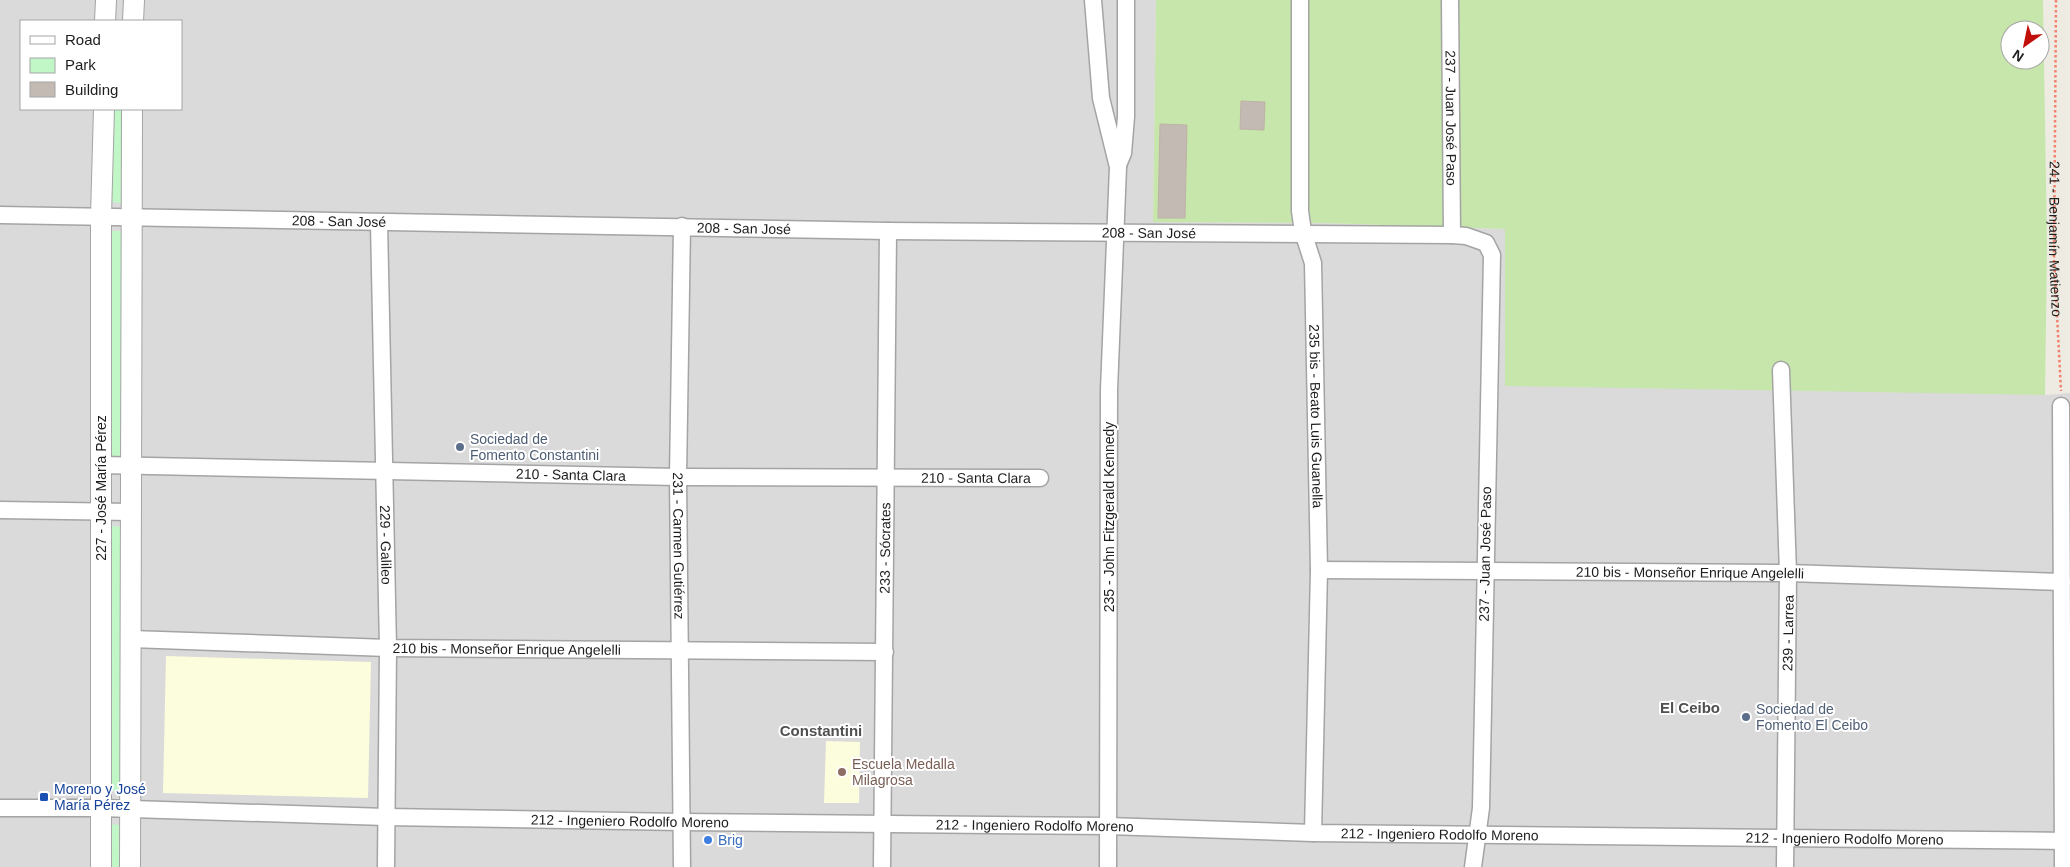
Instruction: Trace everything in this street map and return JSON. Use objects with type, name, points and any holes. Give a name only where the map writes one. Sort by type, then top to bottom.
[{"type":"street","points":[[106,0],[106,20]]},
{"type":"street","points":[[133,20],[134,0]]},
{"type":"street","name":"235 - John Fitzgerald Kennedy","points":[[1093,0],[1101,98],[1118,167]]},
{"type":"street","name":"235 - John Fitzgerald Kennedy","points":[[1108,867],[1109,400],[1114,230],[1118,167],[1123,153],[1126,117],[1126,0]]},
{"type":"street","name":"235 bis - Beato Luis Guanella","points":[[1300,0],[1300,211],[1303,232],[1313,263],[1319,570],[1314,833]]},
{"type":"street","name":"237 - Juan José Paso","points":[[1450,0],[1452,235]]},
{"type":"street","name":"227 - José María Pérez","points":[[101,867],[101,216],[104,110]]},
{"type":"street","points":[[130,867],[130,218],[132,110]]},
{"type":"street","name":"208 - San José","points":[[0,215],[379,223],[516,222],[888,230],[1303,232],[1452,235],[1466,236],[1486,243]]},
{"type":"street","name":"229 - Galileo","points":[[379,223],[386,472],[388,648],[386,867]]},
{"type":"street","name":"231 - Carmen Gutiérrez","points":[[682,226],[678,477],[682,867]]},
{"type":"street","name":"233 - Sócrates","points":[[882,867],[888,230]]},
{"type":"street","name":"237 - Juan José Paso","points":[[1473,867],[1481,808],[1484,572],[1492,255],[1486,243]]},
{"type":"street","name":"239 - Larrea","points":[[1781,370],[1788,573],[1785,867]]},
{"type":"street","points":[[2061,406],[2067,841],[2063,867]]},
{"type":"street","name":"210 - Santa Clara","points":[[102,465],[678,477],[1040,478]]},
{"type":"street","points":[[0,510],[131,512]]},
{"type":"street","name":"210 bis - Monseñor Enrique Angelelli","points":[[1319,570],[1788,573],[2062,582]]},
{"type":"street","name":"210 bis - Monseñor Enrique Angelelli","points":[[131,638],[388,648],[885,652]]},
{"type":"street","name":"212 - Ingeniero Rodolfo Moreno","points":[[0,808],[101,808],[386,817],[681,822],[1108,826],[1476,836],[1786,836],[2067,841]]},
{"type":"path","name":"241 - Benjamín Matienzo","points":[[2056,0],[2054,258],[2061,406]]},
{"type":"shaded area","points":[[0,0],[1156,0],[1153,222],[1323,223],[1506,229],[2045,395],[2070,393],[2070,867],[0,867]]},
{"type":"shaded area","points":[[166,656],[371,662],[368,798],[163,793]]},
{"type":"shaded area","name":"Escuela Medalla Milagrosa","points":[[826,741],[860,742],[859,803],[824,803]]},
{"type":"green space","points":[[1156,0],[2043,0],[2043,20],[2000,20],[2000,70],[2044,70],[2047,246],[2045,395],[1505,386],[1505,229],[1323,223],[1153,222]]},
{"type":"green space","points":[[111,110],[125,110],[123,203],[109,202]]},
{"type":"green space","points":[[108,231],[124,231],[122,457],[108,457]]},
{"type":"green space","points":[[111,526],[125,527],[123,791],[107,791]]},
{"type":"green space","points":[[107,824],[122,825],[122,867],[107,867]]},
{"type":"building","points":[[1241,101],[1265,102],[1264,130],[1240,129]]},
{"type":"building","points":[[1160,124],[1187,125],[1185,218],[1158,218]]},
{"type":"place","name":"Sociedad de Fomento Constantini","points":[[460,447]]},
{"type":"place","name":"Sociedad de Fomento El Ceibo","points":[[1746,717]]},
{"type":"place","name":"Escuela Medalla Milagrosa","points":[[842,772]]},
{"type":"place","name":"Moreno y José María Pérez","points":[[44,797]]},
{"type":"place","name":"Brig","points":[[708,840]]},
{"type":"district","name":"El Ceibo","points":[[1690,708]]},
{"type":"district","name":"Constantini","points":[[821,731]]}]
